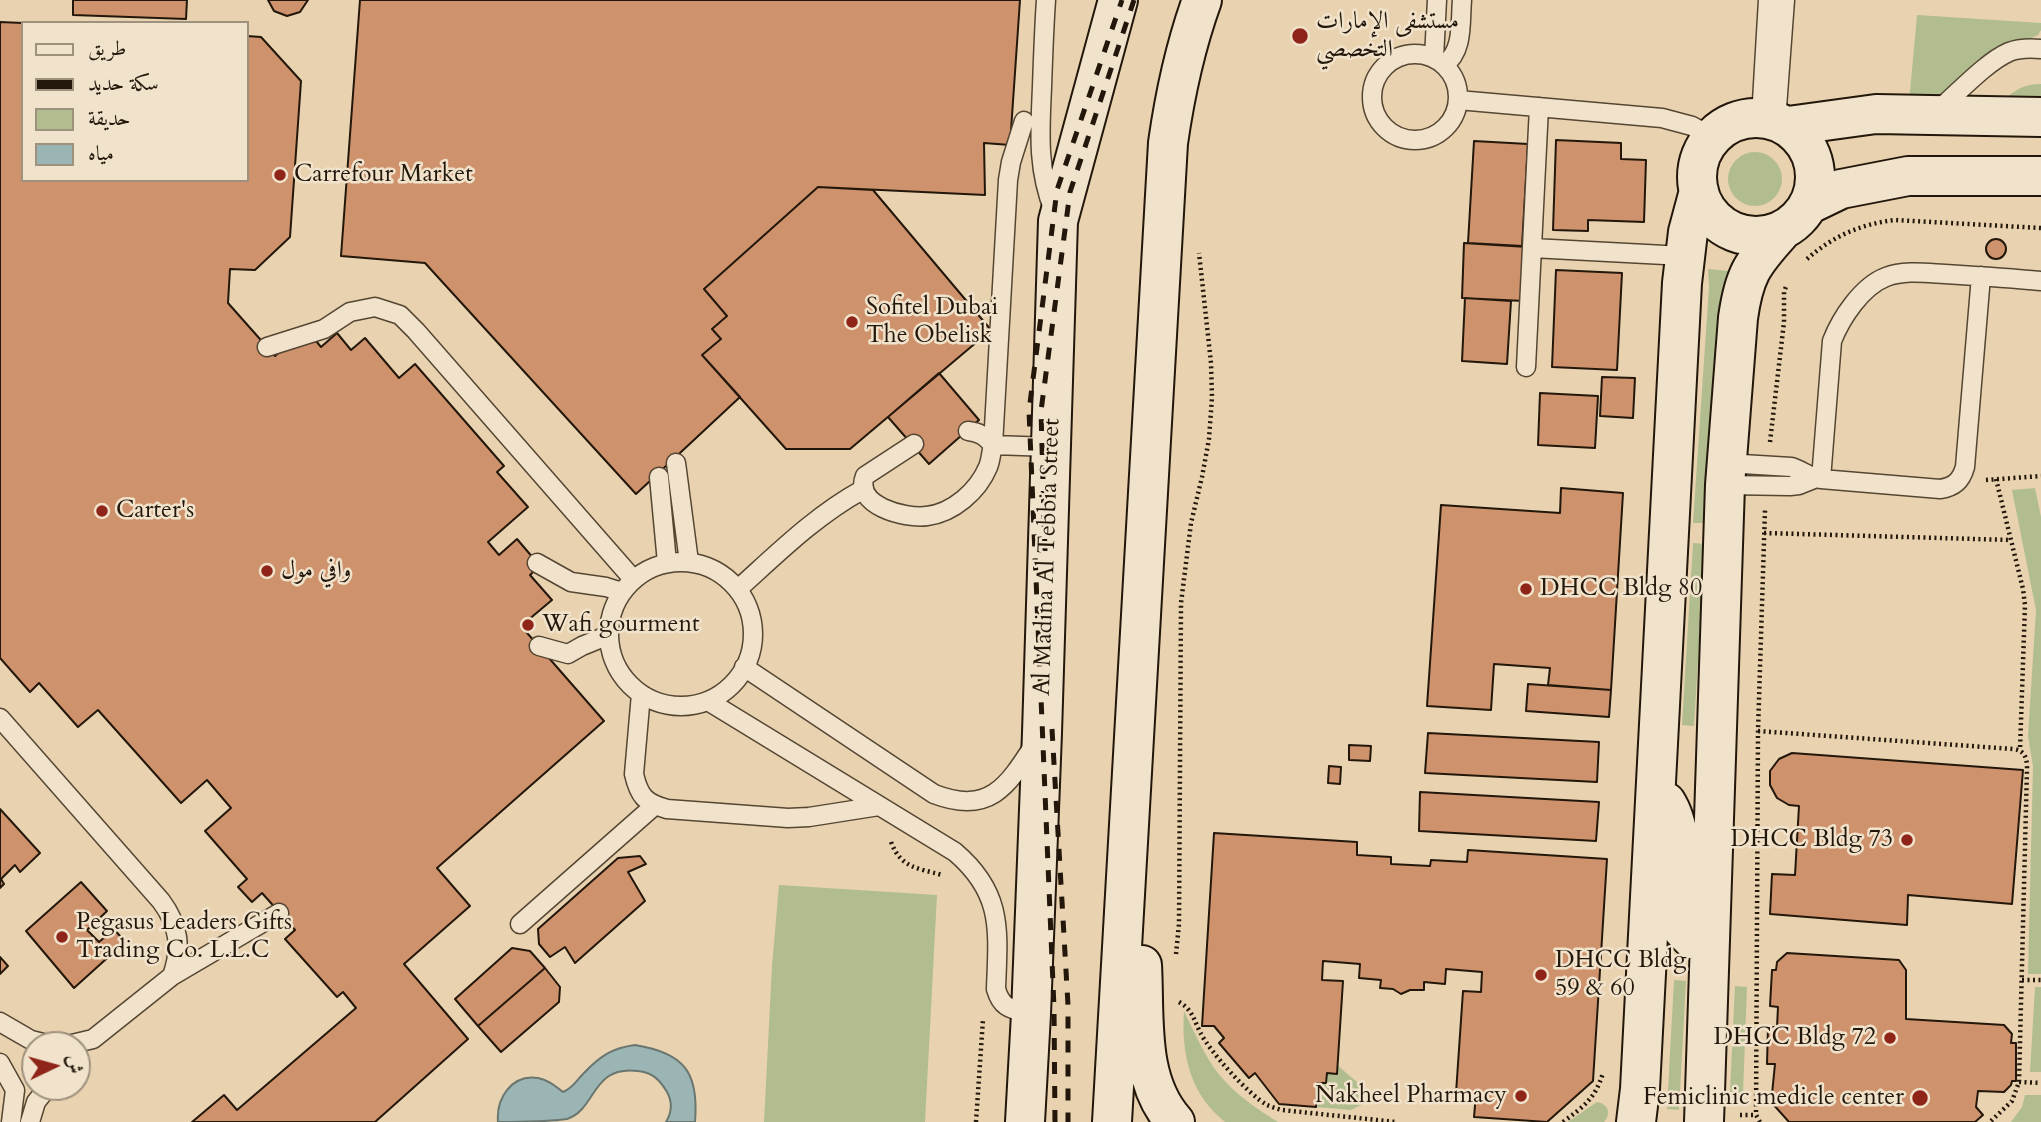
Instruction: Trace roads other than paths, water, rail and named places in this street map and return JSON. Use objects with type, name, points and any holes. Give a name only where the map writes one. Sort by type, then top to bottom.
[{"type":"street","name":"Al Madina Al Tebbia Street","points":[[1025,1122],[1042,733],[1058,221],[1118,0]]},
{"type":"street","points":[[1112,1122],[1168,143],[1176,88],[1189,36],[1202,0]]},
{"type":"street","points":[[1780,233],[1763,237],[1745,236],[1729,231],[1715,221],[1704,207],[1697,177],[1699,162],[1712,138],[1722,128],[1734,122],[1775,122],[1876,114],[2041,117]]},
{"type":"street","points":[[1704,1122],[1726,474],[1741,295],[1757,258],[1780,233],[1797,221],[1810,204],[1815,187],[1816,170],[1810,152],[1801,138],[1775,122]]},
{"type":"street","points":[[1810,204],[1841,189],[1908,176],[2041,176]]},
{"type":"street","points":[[1636,1122],[1640,1089],[1684,256],[1699,191]]},
{"type":"street","points":[[1655,790],[1667,804],[1676,827],[1683,930],[1692,939],[1699,940],[1710,932]]},
{"type":"street","points":[[1126,864],[1139,900],[1148,1069],[1156,1093],[1175,1122]]},
{"type":"lane","points":[[1046,0],[1039,143],[1048,196],[1058,221]]},
{"type":"lane","points":[[1437,0],[1439,61]]},
{"type":"lane","points":[[1439,61],[1451,60],[1458,44],[1462,0]]},
{"type":"lane","points":[[1768,0],[1775,122]]},
{"type":"lane","points":[[1775,122],[1785,0]]},
{"type":"lane","points":[[1935,114],[1996,59],[2019,50],[2041,49]]},
{"type":"lane","points":[[1408,54],[1421,54],[1439,61],[1452,75],[1457,87],[1456,113],[1450,124],[1429,139],[1416,141],[1392,134],[1375,114],[1372,101],[1377,76],[1396,58],[1408,54]]},
{"type":"lane","points":[[1458,100],[1662,118],[1692,127],[1712,138]]},
{"type":"lane","points":[[1527,367],[1539,107]]},
{"type":"lane","points":[[914,444],[865,475],[862,489],[866,498],[876,505],[900,513],[926,516],[960,503],[974,490],[988,467],[993,445],[1008,180],[1024,121]]},
{"type":"lane","points":[[1532,248],[1684,256]]},
{"type":"lane","points":[[1817,479],[1832,341],[1838,324],[1847,311],[1873,284],[1896,274],[1920,273],[2041,281]]},
{"type":"lane","points":[[1726,474],[1790,486],[1817,479],[1940,489],[1956,483],[1965,467],[1980,276]]},
{"type":"lane","points":[[267,346],[324,329],[350,312],[375,307],[400,315],[628,586]]},
{"type":"lane","points":[[968,431],[978,432],[993,445],[1051,447]]},
{"type":"lane","points":[[676,463],[689,562]]},
{"type":"lane","points":[[659,477],[667,563]]},
{"type":"lane","points":[[738,589],[807,526],[862,489]]},
{"type":"lane","points":[[689,562],[708,566],[724,576],[738,589],[748,608],[753,627],[751,648],[735,681],[708,701],[686,706],[663,704],[641,694],[624,678],[613,658],[609,635],[612,612],[628,586],[649,569],[667,563],[689,562]]},
{"type":"lane","points":[[537,563],[570,582],[606,587],[628,586]]},
{"type":"lane","points":[[539,646],[568,654],[609,635]]},
{"type":"lane","points":[[744,667],[934,794],[949,800],[965,802],[996,793],[1009,782],[1042,733]]},
{"type":"lane","points":[[641,694],[634,774],[643,798],[654,806],[788,818],[886,810]]},
{"type":"lane","points":[[708,701],[955,852],[969,864],[990,895],[996,913],[996,989],[999,998],[1005,1006],[1031,1014]]},
{"type":"lane","points":[[0,718],[169,911],[178,936],[177,963],[172,976]]},
{"type":"lane","points":[[520,924],[654,806]]},
{"type":"lane","points":[[0,1023],[31,1040],[51,1045],[93,1039],[172,976],[279,913]]},
{"type":"lane","points":[[0,1063],[15,1090],[11,1122]]},
{"type":"lane","points":[[30,1122],[37,1101]]},
{"type":"water","points":[[635,1045],[666,1054],[685,1068],[694,1090],[695,1122],[666,1122],[669,1095],[661,1084],[647,1073],[623,1071],[603,1081],[577,1114],[567,1119],[498,1122],[503,1097],[513,1084],[520,1080],[542,1079],[563,1092],[601,1058],[620,1048]]},
{"type":"railway","points":[[1055,1122],[1054,1008],[1029,411],[1057,190],[1122,0]]},
{"type":"railway","points":[[1045,551],[1041,411],[1070,192],[1134,0]]},
{"type":"railway","points":[[1052,729],[1068,1005],[1068,1122]]},
{"type":"place","name":"مستشفى الإمارات التخصصي","points":[[1300,36]]},
{"type":"place","name":"Carrefour Market","points":[[280,175]]},
{"type":"place","name":"Sofitel Dubai The Obelisk","points":[[852,322]]},
{"type":"place","name":"Carter's","points":[[102,511]]},
{"type":"place","name":"وافي مول","points":[[267,571]]},
{"type":"place","name":"DHCC Bldg 80","points":[[1526,589]]},
{"type":"place","name":"Wafi gourment","points":[[528,625]]},
{"type":"place","name":"DHCC Bldg 73","points":[[1907,840]]},
{"type":"place","name":"Pegasus Leaders Gifts Trading Co. L.L.C","points":[[62,937]]},
{"type":"place","name":"DHCC Bldg 59 & 60","points":[[1541,975]]},
{"type":"place","name":"DHCC Bldg 72","points":[[1890,1038]]},
{"type":"place","name":"Nakheel Pharmacy","points":[[1521,1096]]},
{"type":"place","name":"Femiclinic medicle center","points":[[1920,1098]]}]
